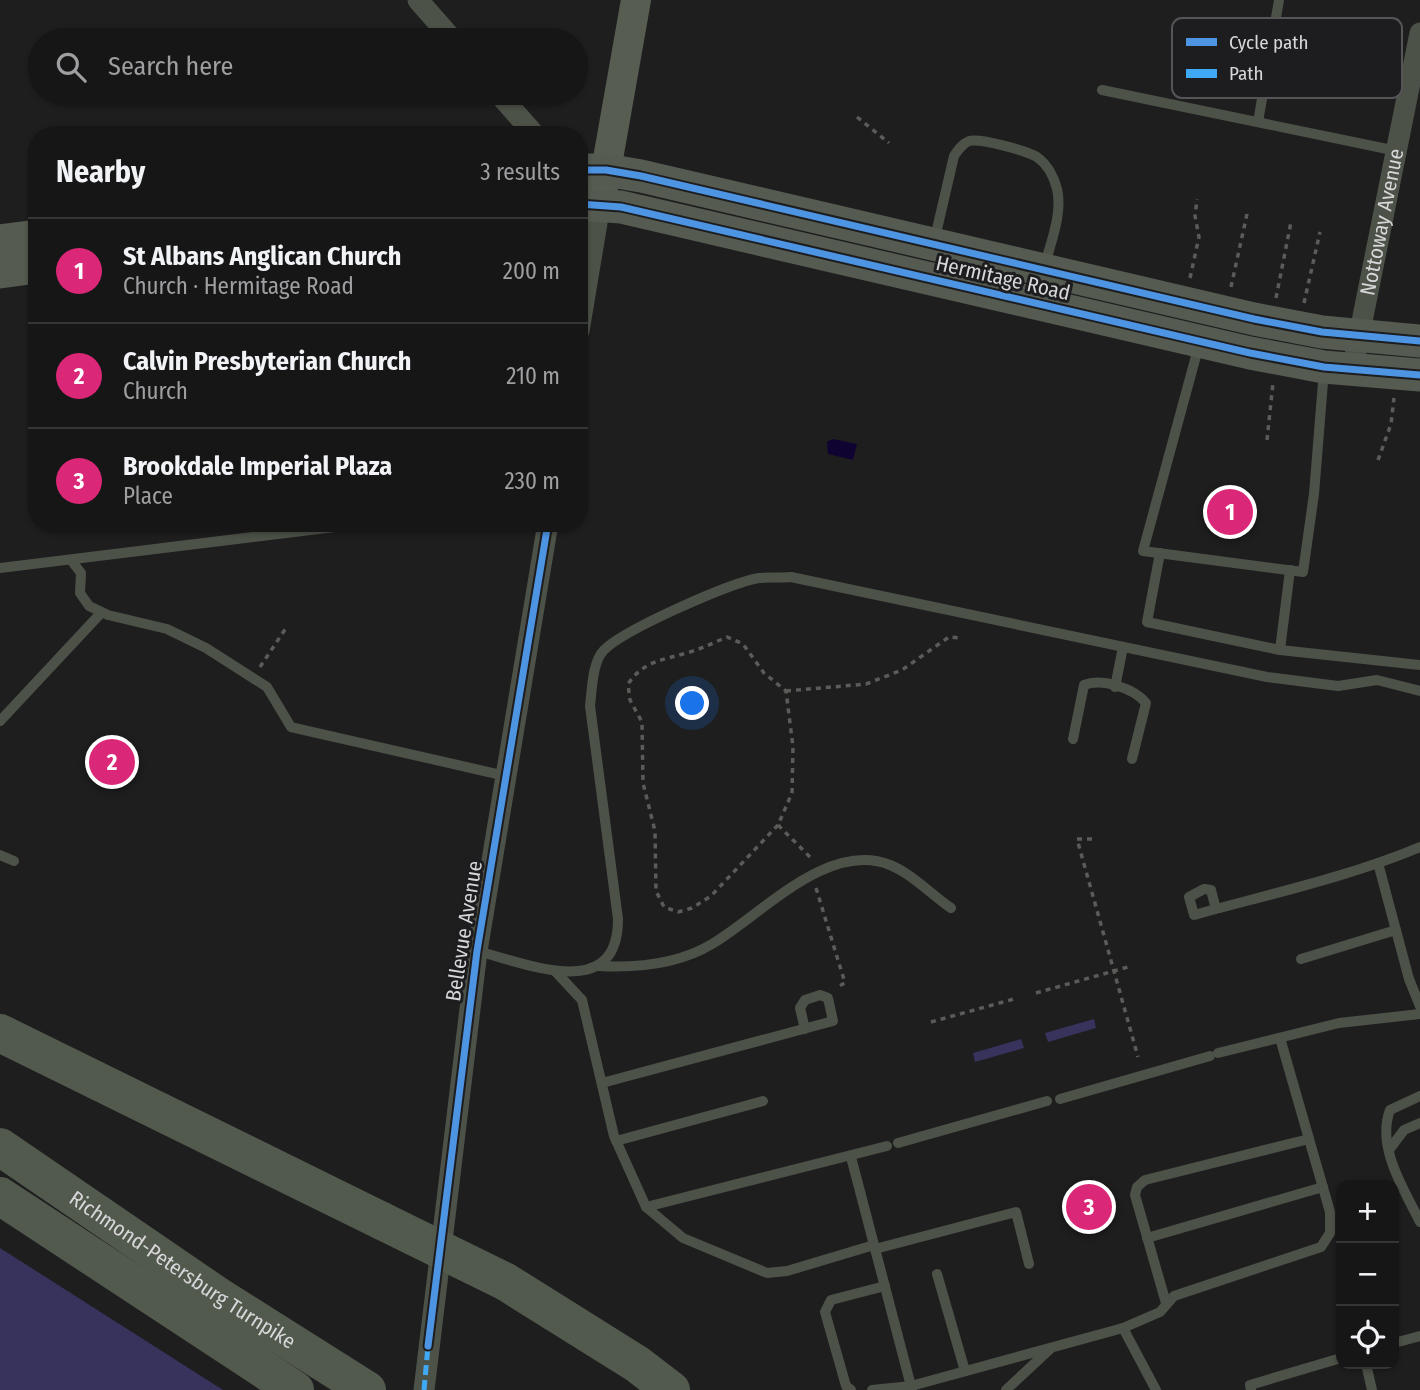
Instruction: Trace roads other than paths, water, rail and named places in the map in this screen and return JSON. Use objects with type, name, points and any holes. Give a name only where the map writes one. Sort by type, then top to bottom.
[{"type":"highway","points":[[0,1033],[506,1282],[637,1364],[671,1390]]},
{"type":"highway","name":"Richmond-Petersburg Turnpike","points":[[0,1147],[218,1296],[367,1390]]},
{"type":"highway","name":"Richmond-Petersburg Turnpike","points":[[0,1196],[295,1390]]},
{"type":"main road","name":"Hermitage Road","points":[[593,170],[933,244],[1254,319],[1359,336],[1420,341]]},
{"type":"main road","name":"Hermitage Road","points":[[590,204],[1200,341],[1338,369],[1420,375]]},
{"type":"main road","points":[[0,240],[28,237]]},
{"type":"main road","points":[[0,272],[28,269]]},
{"type":"street","points":[[418,0],[442,28]]},
{"type":"street","points":[[588,227],[593,170],[636,0]]},
{"type":"street","name":"Nottoway Avenue","points":[[1338,369],[1359,336],[1420,33]]},
{"type":"street","points":[[509,105],[527,126]]},
{"type":"street","name":"Bellevue Avenue","points":[[424,1390],[477,951],[547,532]]},
{"type":"lane","points":[[1276,18],[1279,0]]},
{"type":"lane","points":[[1102,90],[1397,151]]},
{"type":"lane","points":[[1258,122],[1262,98]]},
{"type":"lane","points":[[933,244],[954,156],[969,141],[987,142],[1039,158],[1054,178],[1059,208],[1043,270]]},
{"type":"lane","points":[[1200,341],[1143,551],[1303,572],[1314,494],[1338,369]]},
{"type":"lane","points":[[0,568],[295,532]]},
{"type":"lane","points":[[1160,553],[1147,622],[1280,650],[1420,665]]},
{"type":"lane","points":[[71,560],[81,573],[80,593],[89,606],[101,613],[167,629],[206,648],[267,687],[291,727],[506,776]]},
{"type":"lane","points":[[1280,650],[1290,570]]},
{"type":"lane","points":[[477,951],[555,971],[590,971],[618,940],[618,919],[590,706],[602,651],[630,632],[696,601],[758,578],[792,577],[1267,677],[1338,686],[1377,680],[1420,691]]},
{"type":"lane","points":[[0,721],[101,613]]},
{"type":"lane","points":[[1115,687],[1123,647]]},
{"type":"lane","points":[[1073,739],[1084,685],[1093,681],[1138,693],[1146,703],[1132,759]]},
{"type":"lane","points":[[1216,909],[1378,863],[1420,847]]},
{"type":"lane","points":[[0,855],[14,861]]},
{"type":"lane","points":[[597,966],[626,968],[672,959],[710,946],[821,869],[859,859],[890,865],[951,908]]},
{"type":"lane","points":[[1378,863],[1409,979],[1420,1006]]},
{"type":"lane","points":[[1301,959],[1396,930]]},
{"type":"lane","points":[[555,971],[582,1000],[616,1142],[646,1208],[683,1238],[767,1273],[787,1271],[1016,1212],[1029,1264]]},
{"type":"lane","points":[[1060,1099],[1339,1023],[1420,1014]]},
{"type":"lane","points":[[602,1083],[804,1029]]},
{"type":"lane","points":[[873,1390],[911,1388],[1123,1328],[1160,1312],[1174,1296],[1321,1247],[1330,1233],[1330,1212],[1280,1038]]},
{"type":"lane","points":[[1420,1096],[1390,1110],[1384,1125],[1392,1165],[1420,1222]]},
{"type":"lane","points":[[616,1142],[763,1101]]},
{"type":"lane","points":[[646,1208],[851,1157],[1047,1101]]},
{"type":"lane","points":[[1389,1150],[1404,1130],[1420,1123]]},
{"type":"lane","points":[[1166,1303],[1135,1195],[1145,1180],[1309,1139]]},
{"type":"lane","points":[[851,1157],[911,1388]]},
{"type":"lane","points":[[1147,1238],[1323,1187]]},
{"type":"lane","points":[[937,1275],[965,1371]]},
{"type":"lane","points":[[851,1390],[846,1386],[825,1312],[827,1305],[831,1300],[885,1286]]},
{"type":"lane","points":[[1123,1328],[1156,1390]]},
{"type":"lane","points":[[1399,1342],[1420,1336]]},
{"type":"lane","points":[[1006,1390],[1052,1347]]},
{"type":"lane","points":[[1251,1390],[1250,1385],[1336,1359]]},
{"type":"lane","points":[[1367,1369],[1372,1390]]},
{"type":"place","name":"St Albans Anglican Church","points":[[1230,512]]},
{"type":"place","name":"Calvin Presbyterian Church","points":[[112,762]]},
{"type":"place","name":"Brookdale Imperial Plaza","points":[[1089,1207]]}]
